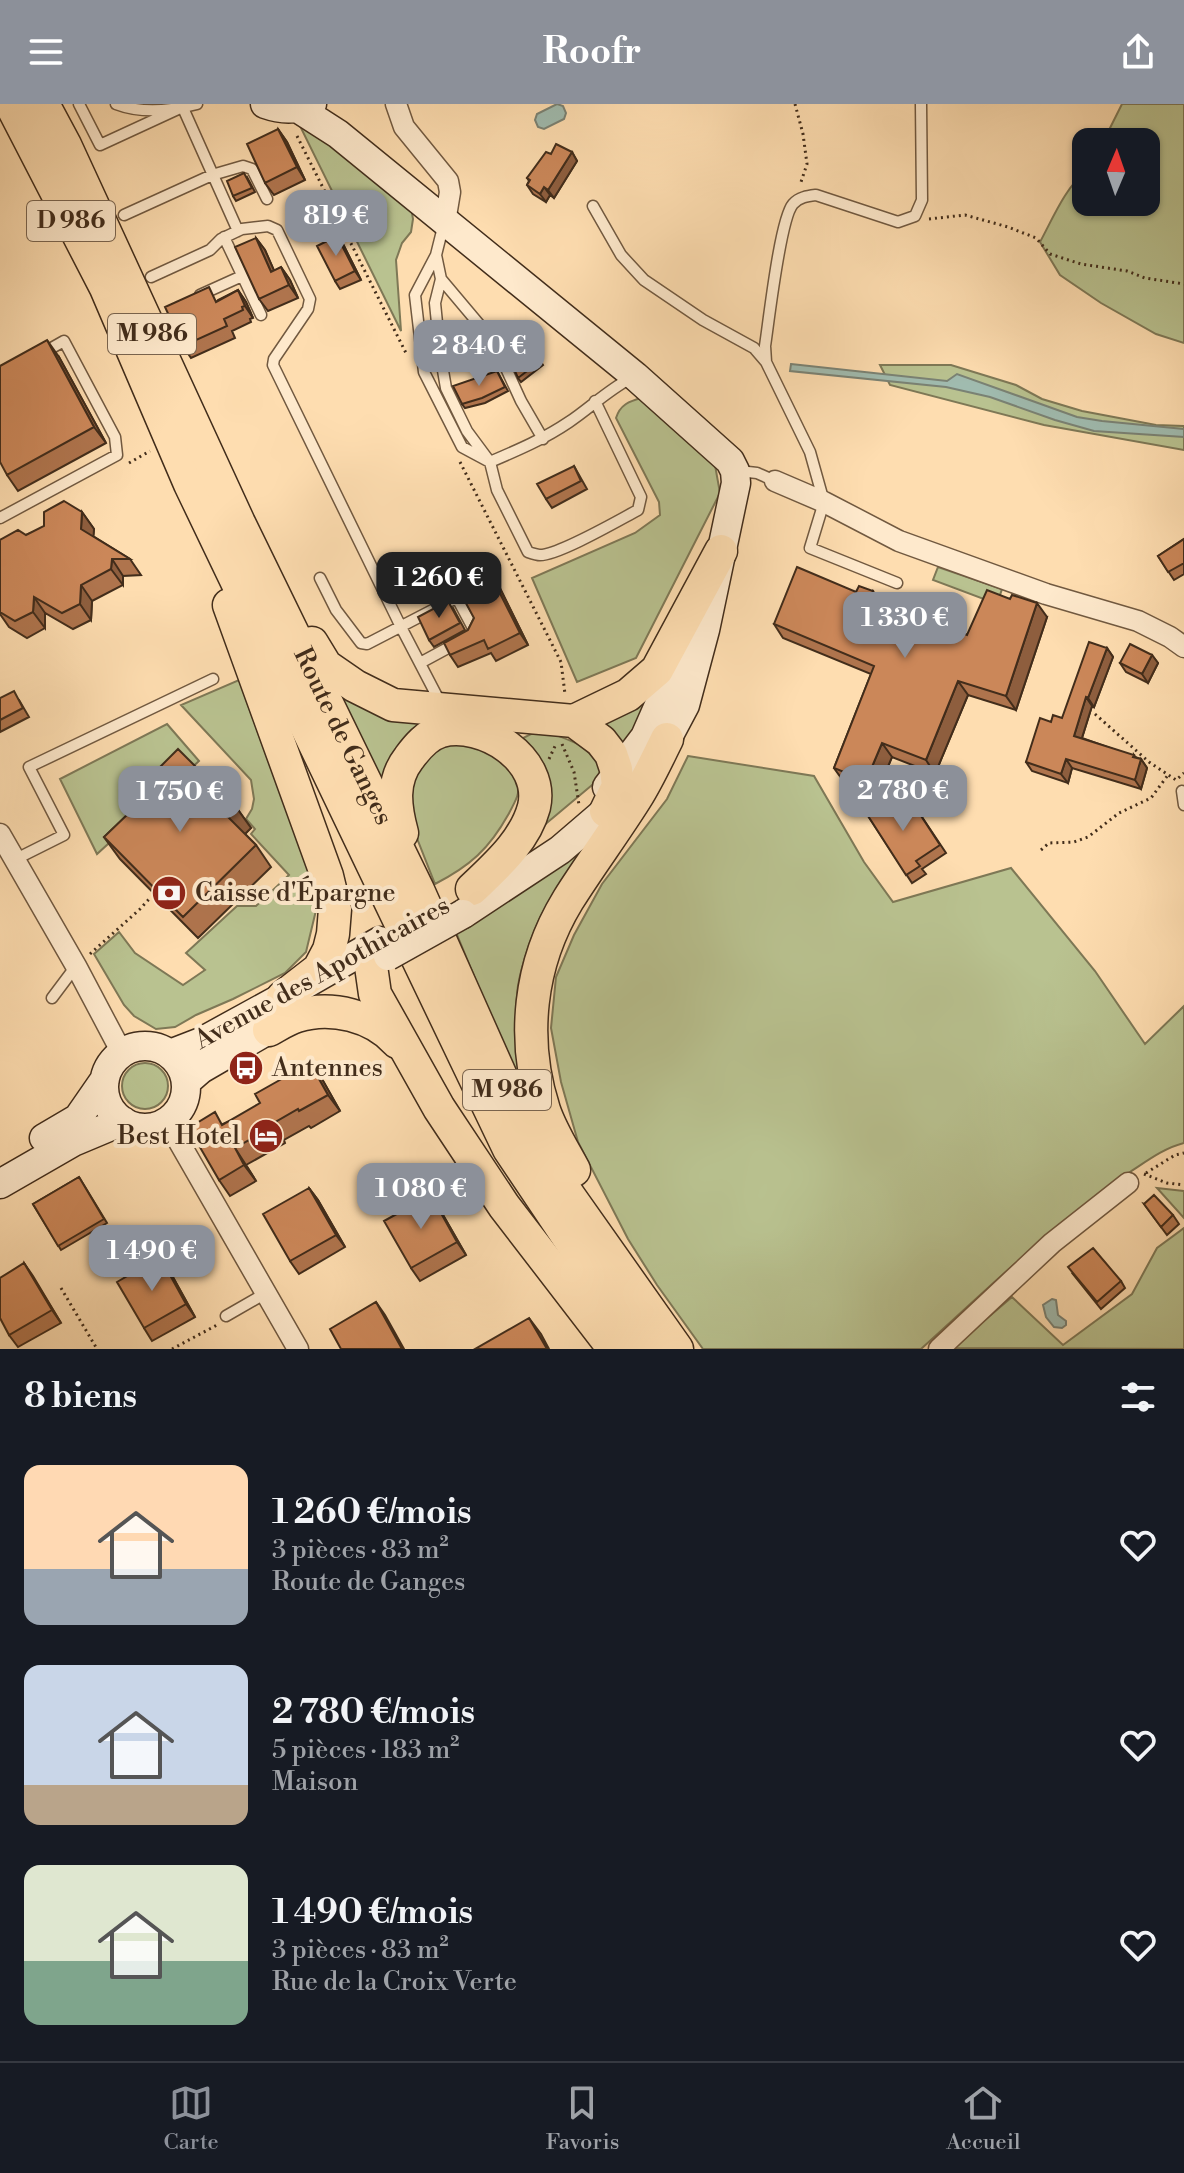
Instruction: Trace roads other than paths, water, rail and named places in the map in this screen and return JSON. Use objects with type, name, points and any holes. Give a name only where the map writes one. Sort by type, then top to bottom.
[{"type":"main road","name":"Route de Ganges","points":[[11,104],[106,288],[190,484],[509,1149],[643,1349]]},
{"type":"main road","name":"Route de Ganges","points":[[43,104],[82,149],[239,523],[418,890],[520,1119],[569,1196],[677,1349]]},
{"type":"main road","points":[[190,484],[238,636],[327,876],[335,909],[329,950],[319,969],[283,997]]},
{"type":"main road","name":"M 986","points":[[239,523],[326,666],[355,686],[393,705],[566,729]]},
{"type":"main road","points":[[566,729],[628,695],[657,670],[721,551]]},
{"type":"main road","name":"M 986","points":[[418,890],[395,798],[399,774],[420,743],[439,731],[458,729],[479,732],[511,748],[528,770],[533,780],[534,805],[524,832],[503,859],[461,902]]},
{"type":"main road","points":[[566,729],[601,741],[611,754],[618,786],[593,812]]},
{"type":"main road","points":[[625,1274],[545,1114],[534,1066],[531,1003],[537,970],[567,902],[638,796],[667,739]]},
{"type":"main road","points":[[381,953],[375,994],[410,1058]]},
{"type":"main road","points":[[269,1030],[297,1015],[330,1011],[361,1018],[389,1034],[410,1058]]},
{"type":"main road","name":"M 986","points":[[410,1058],[504,1206],[614,1349]]},
{"type":"street","points":[[265,104],[283,110],[305,106],[635,376],[730,461],[735,471]]},
{"type":"street","points":[[330,104],[338,134]]},
{"type":"street","points":[[396,104],[404,127],[448,181],[450,192],[445,222]]},
{"type":"street","name":"Avenue des Apothicaires","points":[[186,1082],[201,1069],[269,1030],[461,902],[560,850],[593,812],[629,791],[667,739],[685,705],[705,630],[736,483],[735,471]]},
{"type":"street","points":[[775,481],[824,502],[899,541],[1046,594],[1138,621],[1184,647]]},
{"type":"street","name":"Avenue des Apothicaires","points":[[617,776],[645,737],[663,700],[721,551]]},
{"type":"street","points":[[0,834],[122,1053],[114,1060],[78,1118],[0,1164]]},
{"type":"street","name":"Avenue des Apothicaires","points":[[170,1054],[201,1042],[283,997],[381,953]]},
{"type":"street","name":"Avenue des Apothicaires","points":[[122,1053],[151,1046],[170,1054],[178,1062],[186,1082],[186,1094],[182,1105],[167,1121]]},
{"type":"street","points":[[105,1079],[108,1102],[123,1121],[145,1128],[167,1121],[298,1349]]},
{"type":"street","points":[[0,1184],[73,1142],[123,1121]]},
{"type":"street","points":[[939,1349],[1052,1243],[1128,1183]]},
{"type":"lane","points":[[79,104],[82,149],[180,108],[197,104]]},
{"type":"lane","points":[[116,104],[139,109],[180,108]]},
{"type":"lane","points":[[766,362],[765,346],[782,237],[786,218],[794,204],[816,195],[898,222],[915,216],[922,200],[921,104]]},
{"type":"lane","points":[[180,108],[238,231]]},
{"type":"lane","points":[[124,215],[212,175],[243,166],[252,169],[267,199]]},
{"type":"lane","points":[[593,206],[621,255],[644,280],[703,320],[754,348],[766,362],[810,452],[824,502],[810,548],[897,583]]},
{"type":"lane","points":[[445,222],[436,255],[415,295],[424,372],[462,447],[490,462]]},
{"type":"lane","points":[[151,277],[210,250],[224,237],[238,231],[268,226],[277,230],[310,299],[308,309],[273,365],[444,711]]},
{"type":"lane","points":[[224,237],[261,315]]},
{"type":"lane","points":[[436,255],[441,279],[435,303],[446,388],[467,431],[490,462],[497,490],[528,552],[539,556],[588,536],[638,510],[641,497],[595,401]]},
{"type":"lane","points":[[185,302],[242,276]]},
{"type":"lane","points":[[441,279],[494,342],[521,401],[543,439]]},
{"type":"lane","points":[[0,518],[117,455],[115,437],[64,341],[25,363]]},
{"type":"lane","points":[[490,462],[543,439],[635,376]]},
{"type":"lane","points":[[735,471],[757,473],[775,481]]},
{"type":"lane","points":[[320,578],[336,610],[361,643],[367,644],[452,600],[458,600],[474,630],[472,635],[420,663]]},
{"type":"lane","points":[[16,859],[64,835],[29,767],[213,679]]},
{"type":"lane","points":[[1182,791],[1184,805]]},
{"type":"lane","points":[[52,998],[76,966]]},
{"type":"lane","points":[[227,1318],[267,1293]]},
{"type":"place","name":"Caisse d'Épargne","points":[[169,893]]},
{"type":"place","name":"Antennes","points":[[246,1068]]},
{"type":"place","name":"Best Hotel","points":[[266,1136]]}]
